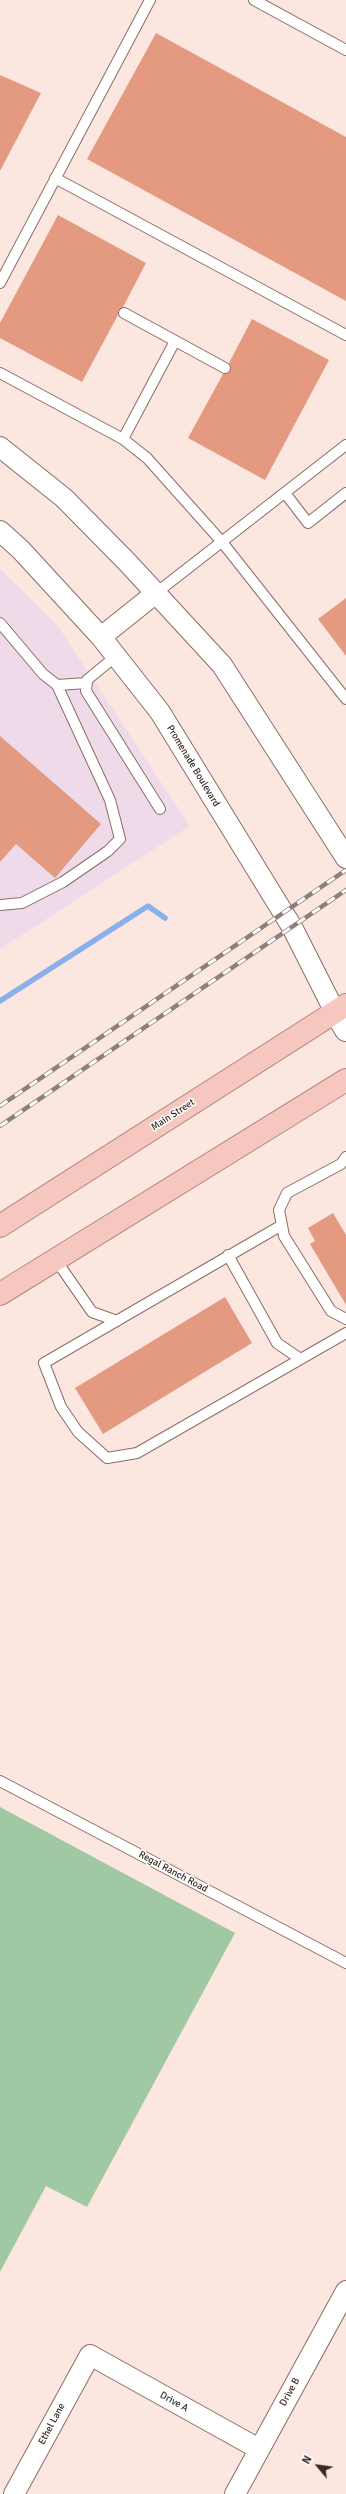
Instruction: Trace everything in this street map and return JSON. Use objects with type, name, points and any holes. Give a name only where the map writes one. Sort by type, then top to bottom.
[{"type":"highway","name":"Main Street","points":[[0,1226],[342,1015]]},
{"type":"highway","points":[[0,1294],[346,1080]]},
{"type":"street","points":[[0,447],[64,498],[156,593],[222,665],[346,858]]},
{"type":"street","name":"Promenade Boulevard","points":[[0,531],[21,550],[101,637],[160,712],[292,927],[342,1015]]},
{"type":"street","points":[[101,637],[156,593]]},
{"type":"street","name":"Drive B","points":[[235,2494],[346,2291]]},
{"type":"street","name":"Drive A","points":[[90,2355],[259,2449]]},
{"type":"street","name":"Ethel Lane","points":[[14,2494],[90,2355]]},
{"type":"lane","points":[[0,283],[150,0]]},
{"type":"lane","points":[[254,0],[346,50]]},
{"type":"lane","points":[[55,178],[346,335]]},
{"type":"lane","points":[[124,314],[225,368]]},
{"type":"lane","points":[[123,440],[176,341]]},
{"type":"lane","points":[[0,373],[123,440],[147,458],[222,542],[346,699]]},
{"type":"lane","points":[[156,593],[346,445]]},
{"type":"lane","points":[[285,493],[308,523],[346,493]]},
{"type":"lane","points":[[0,623],[42,674],[57,685],[110,800],[120,839],[108,851],[64,882],[22,904],[0,905]]},
{"type":"lane","points":[[116,656],[96,671],[87,683],[86,691],[160,808]]},
{"type":"lane","points":[[57,685],[87,683]]},
{"type":"lane","points":[[344,1164],[287,1193],[279,1210],[284,1236],[331,1311],[346,1319]]},
{"type":"lane","points":[[282,1225],[44,1363],[60,1407],[78,1432],[107,1458],[138,1453],[299,1358],[346,1333]]},
{"type":"lane","points":[[228,1255],[277,1343],[299,1358]]},
{"type":"lane","points":[[56,1260],[92,1312],[117,1320]]},
{"type":"lane","name":"Regal Ranch Road","points":[[0,1781],[346,1963]]},
{"type":"shaded area","points":[[0,569],[57,625],[190,826],[0,949]]},
{"type":"green space","points":[[0,1807],[235,1933],[87,2207],[46,2186],[0,2272]]},
{"type":"building","points":[[156,33],[346,137],[346,301],[87,159]]},
{"type":"building","points":[[0,75],[41,93],[0,171]]},
{"type":"building","points":[[58,215],[146,263],[123,307],[119,310],[118,315],[82,382],[0,338],[0,323]]},
{"type":"building","points":[[252,319],[329,360],[265,480],[188,438],[223,374],[230,371],[231,367],[229,363]]},
{"type":"building","points":[[346,598],[346,656],[318,619]]},
{"type":"building","points":[[0,736],[101,824],[55,878],[16,844],[0,862]]},
{"type":"building","points":[[333,1213],[346,1235],[346,1305],[310,1244],[315,1241],[308,1228]]},
{"type":"building","points":[[225,1297],[252,1343],[103,1434],[75,1388]]},
{"type":"waterway","points":[[0,1001],[148,906],[165,918]]},
{"type":"railway","points":[[0,1106],[346,870]]},
{"type":"railway","points":[[0,1126],[346,890]]}]
